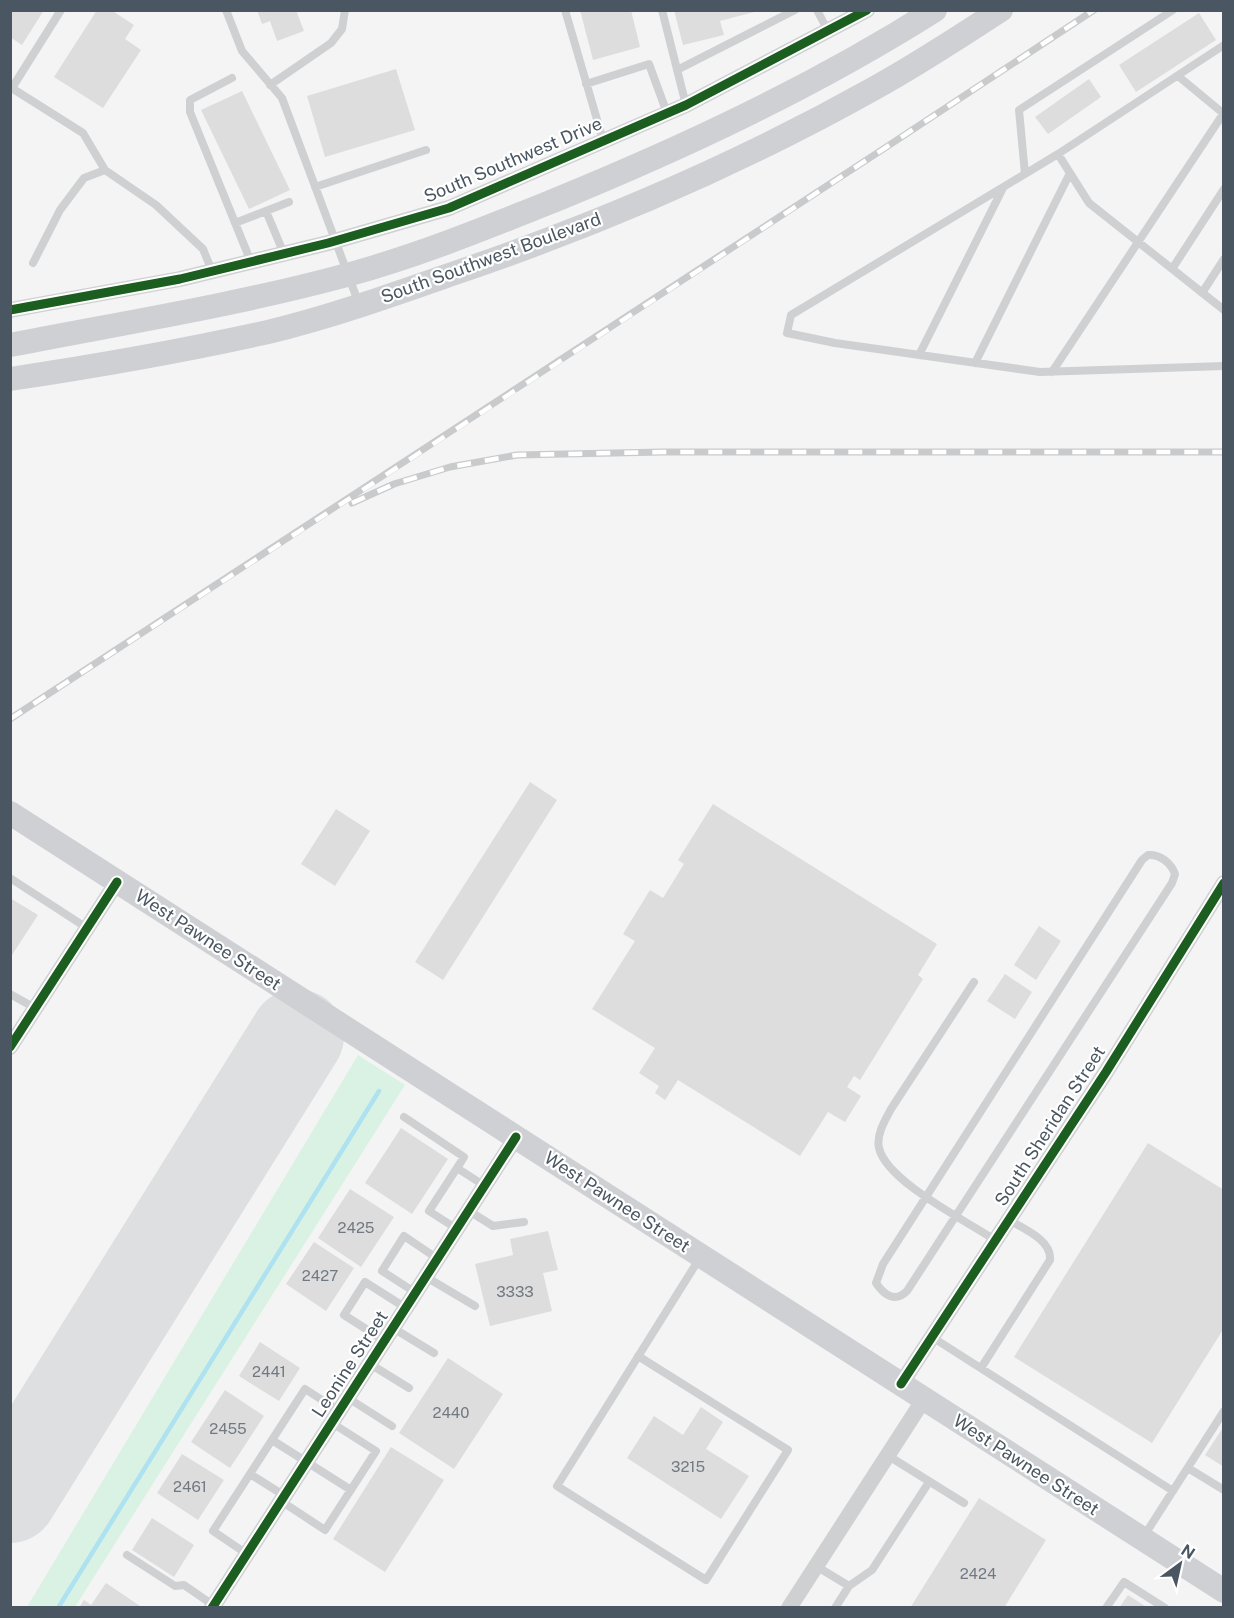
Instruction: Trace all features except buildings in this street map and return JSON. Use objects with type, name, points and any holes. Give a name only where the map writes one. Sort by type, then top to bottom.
[{"type":"main road","name":"South Southwest Boulevard","points":[[10,345],[217,305],[348,275],[487,228],[662,157],[797,91],[935,10]]},
{"type":"main road","name":"South Southwest Boulevard","points":[[10,378],[110,364],[271,331],[545,243],[694,179],[873,89],[1001,10]]},
{"type":"main road","name":"West Pawnee Street","points":[[10,813],[1224,1591]]},
{"type":"street","name":"South Southwest Drive","points":[[10,310],[251,262],[336,241],[449,208],[686,105],[867,10]]},
{"type":"street","points":[[13,1038],[117,882]]},
{"type":"street","name":"South Sheridan Street","points":[[901,1384],[1106,1072],[1224,883]]},
{"type":"street","name":"Leonine Street","points":[[212,1606],[516,1137]]},
{"type":"street","points":[[789,1608],[924,1399]]},
{"type":"lane","points":[[61,10],[11,88],[84,133],[105,170],[156,205],[203,249],[212,271]]},
{"type":"lane","points":[[226,10],[242,51],[282,98],[360,304]]},
{"type":"lane","points":[[270,85],[331,43],[342,29],[345,10]]},
{"type":"lane","points":[[565,10],[603,140]]},
{"type":"lane","points":[[662,10],[686,105]]},
{"type":"lane","points":[[677,70],[795,10]]},
{"type":"lane","points":[[817,10],[828,32]]},
{"type":"lane","points":[[1025,174],[1019,110],[1173,10]]},
{"type":"lane","points":[[1224,45],[1058,154],[790,315],[787,333],[919,355],[1052,372],[1224,366]]},
{"type":"lane","points":[[586,84],[650,64],[667,113]]},
{"type":"lane","points":[[1052,372],[1223,114],[1178,76]]},
{"type":"lane","points":[[232,78],[190,100],[190,112],[251,262]]},
{"type":"lane","points":[[315,187],[426,150]]},
{"type":"lane","points":[[1058,154],[1089,203],[1224,310]]},
{"type":"lane","points":[[33,262],[60,210],[84,178],[105,170]]},
{"type":"lane","points":[[975,363],[1070,173]]},
{"type":"lane","points":[[919,355],[1003,187]]},
{"type":"lane","points":[[1172,269],[1224,189]]},
{"type":"lane","points":[[235,223],[289,202]]},
{"type":"lane","points":[[266,211],[284,254]]},
{"type":"lane","points":[[1202,293],[1224,259]]},
{"type":"lane","points":[[1148,855],[1155,855],[1164,860],[1172,866],[1175,874],[1172,883],[957,1215],[907,1291],[901,1297],[893,1298],[882,1292],[876,1283],[883,1263],[1142,860],[1148,855]]},
{"type":"lane","points":[[10,878],[87,928]]},
{"type":"lane","points":[[974,982],[881,1129],[878,1148],[888,1167],[995,1240]]},
{"type":"lane","points":[[10,994],[35,1008]]},
{"type":"lane","points":[[404,1117],[464,1156],[429,1211],[457,1229]]},
{"type":"lane","points":[[457,1168],[485,1186]]},
{"type":"lane","points":[[469,1211],[493,1226],[524,1222]]},
{"type":"lane","points":[[981,1368],[1050,1260],[1051,1251],[1046,1244],[1009,1220]]},
{"type":"lane","points":[[416,1293],[382,1271],[404,1236],[438,1259]]},
{"type":"lane","points":[[638,1356],[788,1450],[706,1580],[557,1486],[638,1356],[701,1256]]},
{"type":"lane","points":[[426,1277],[475,1306]]},
{"type":"lane","points":[[406,1308],[365,1282],[344,1315],[434,1353]]},
{"type":"lane","points":[[932,1337],[1173,1491]]},
{"type":"lane","points":[[370,1364],[409,1388]]},
{"type":"lane","points":[[247,1554],[213,1531],[305,1389],[340,1411],[376,1451],[325,1530],[250,1474]]},
{"type":"lane","points":[[340,1411],[392,1426]]},
{"type":"lane","points":[[1143,1539],[1224,1411]]},
{"type":"lane","points":[[272,1440],[351,1490]]},
{"type":"lane","points":[[887,1455],[964,1503]]},
{"type":"lane","points":[[1188,1468],[1224,1491]]},
{"type":"lane","points":[[835,1608],[849,1586],[872,1570],[929,1482]]},
{"type":"lane","points":[[127,1555],[176,1586],[184,1585],[212,1606]]},
{"type":"lane","points":[[816,1566],[849,1586]]},
{"type":"lane","points":[[1106,1608],[1124,1582],[1165,1608]]},
{"type":"green space","points":[[358,1055],[405,1085],[75,1607],[27,1607]]},
{"type":"waterway","points":[[58,1608],[379,1091]]},
{"type":"runway","points":[[10,1496],[297,1036]]},
{"type":"railway","points":[[10,719],[553,366],[1094,10]]},
{"type":"railway","points":[[352,503],[394,484],[450,467],[517,455],[663,452],[1224,452]]},
{"type":"cycle path","points":[[10,310],[180,279],[328,243],[449,208],[686,105],[867,10]]},
{"type":"cycle path","points":[[10,1047],[117,882]]},
{"type":"cycle path","points":[[901,1384],[1106,1072],[1224,883]]},
{"type":"cycle path","points":[[212,1608],[516,1137]]}]
